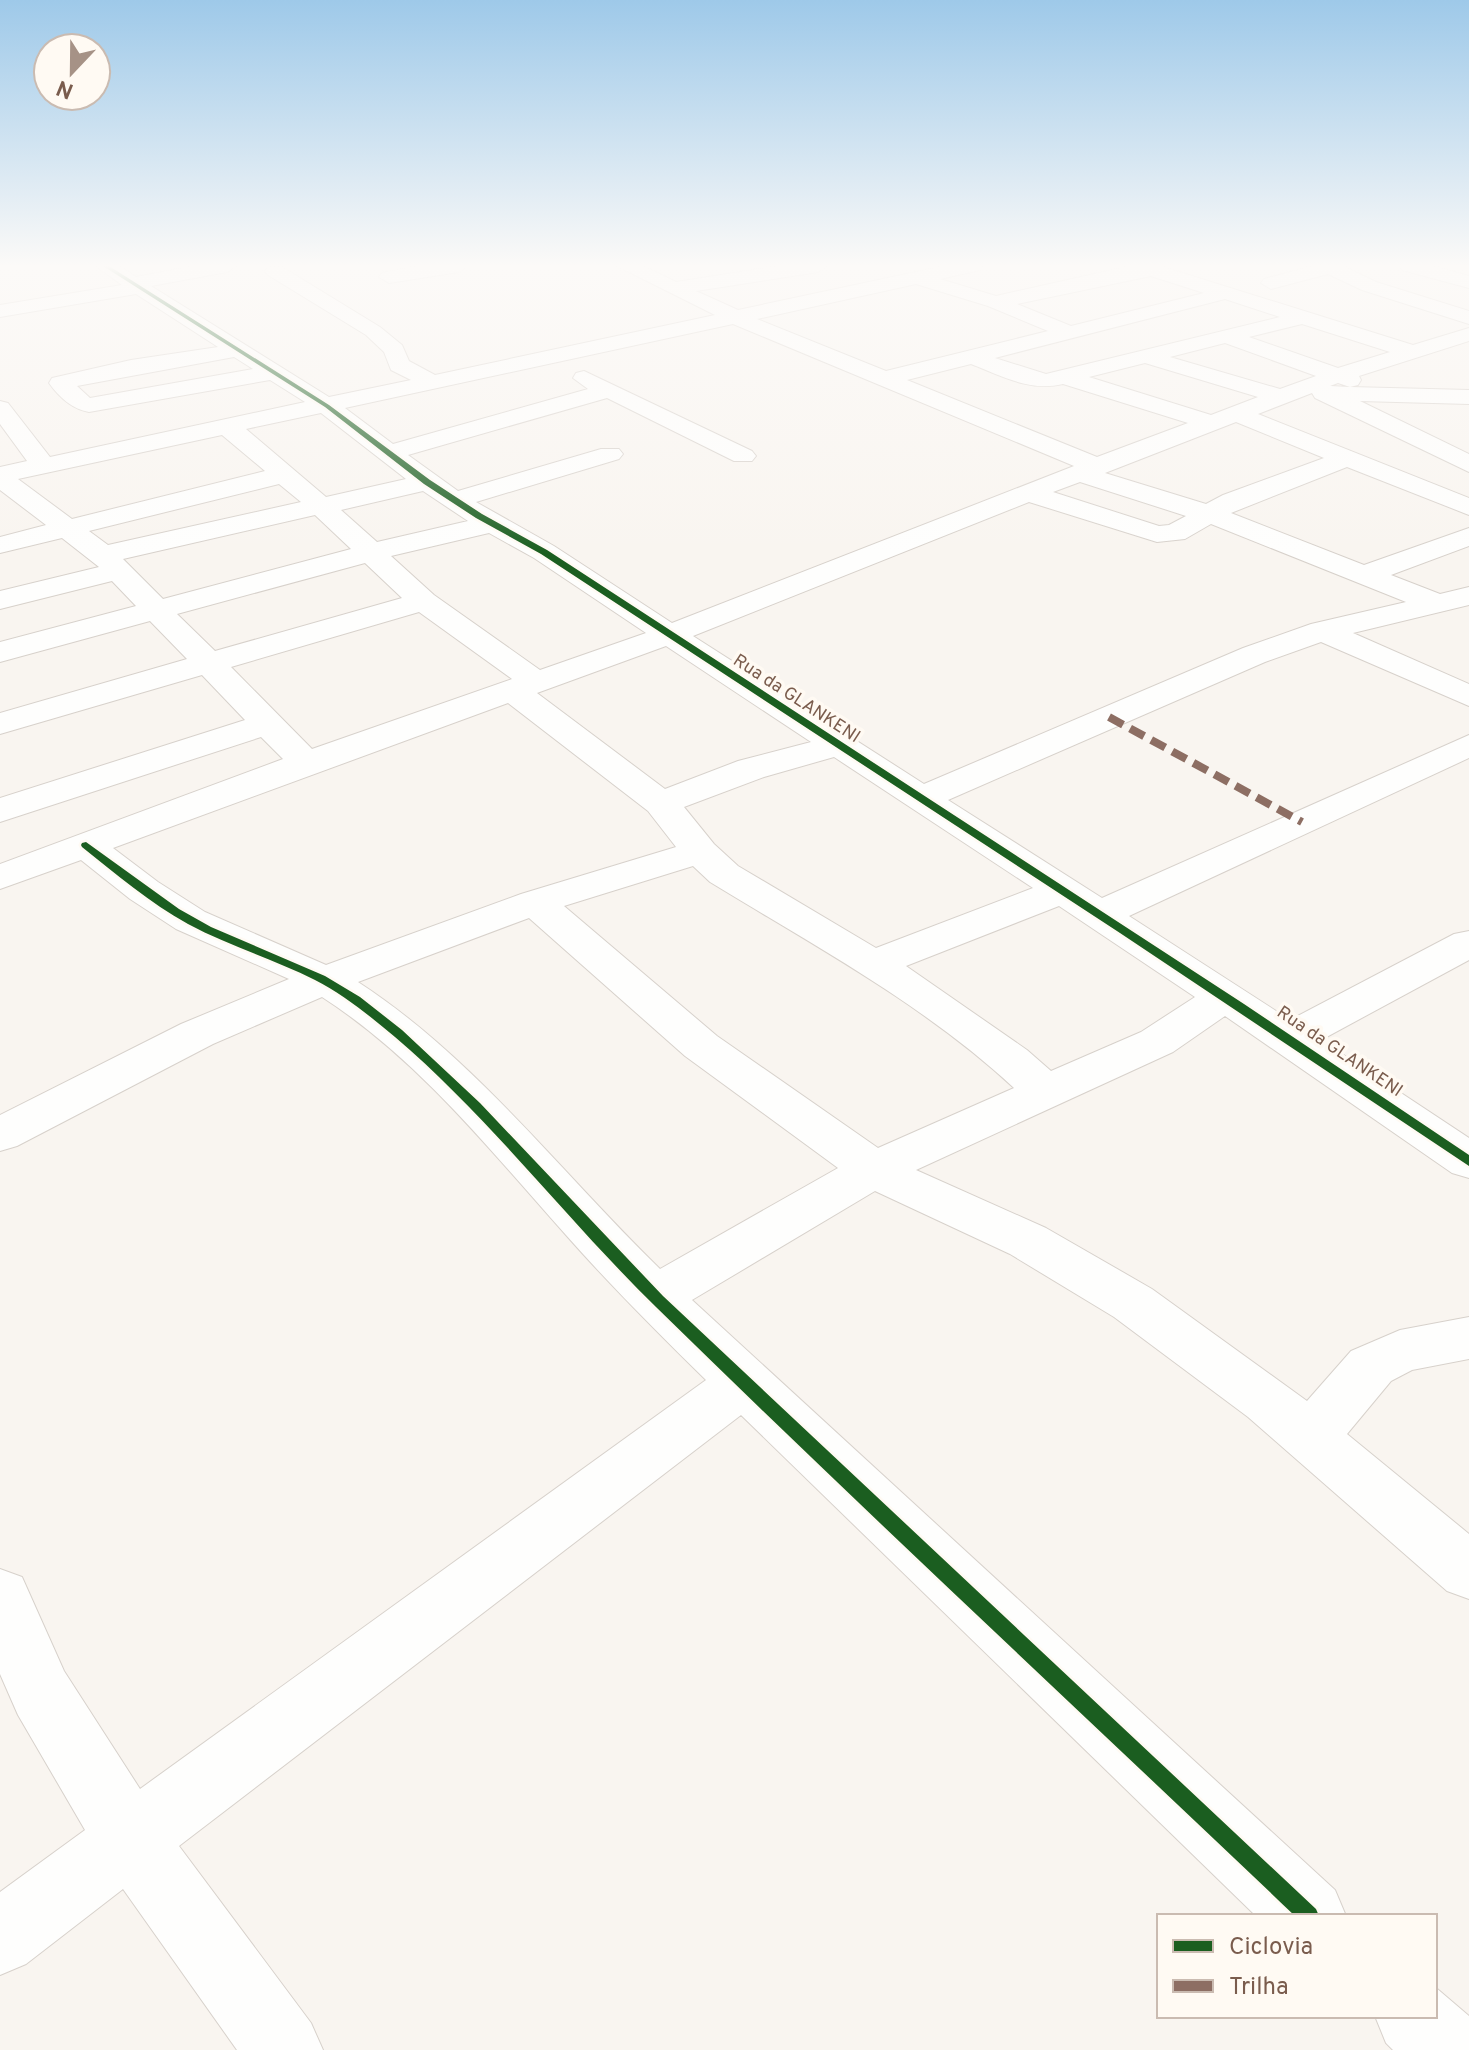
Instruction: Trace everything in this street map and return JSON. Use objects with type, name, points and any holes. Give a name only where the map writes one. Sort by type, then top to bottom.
[{"type":"street","points":[[164,362],[60,383],[83,404],[89,405],[271,373]]},
{"type":"street","name":"Rua da GLANKENI","points":[[254,362],[327,406],[427,482],[492,524],[544,552],[837,746],[1226,996],[1469,1161]]},
{"type":"street","points":[[398,362],[434,383]]},
{"type":"street","points":[[0,476],[537,362]]},
{"type":"street","points":[[549,362],[743,456]]},
{"type":"street","points":[[846,362],[1089,470],[1436,603]]},
{"type":"street","points":[[887,378],[955,362]]},
{"type":"street","points":[[986,362],[1033,380],[1066,377],[1129,362]]},
{"type":"street","points":[[1172,362],[1313,389],[1469,397]]},
{"type":"street","points":[[1268,362],[1313,389],[1469,464]]},
{"type":"street","points":[[0,877],[306,763],[669,635],[1028,493],[1388,362]]},
{"type":"street","points":[[1066,377],[1225,419],[1348,458],[1469,507]]},
{"type":"street","points":[[391,452],[610,390]]},
{"type":"street","points":[[0,408],[44,466]]},
{"type":"street","points":[[228,427],[321,506],[423,601],[661,803],[700,852],[724,874],[875,963],[1011,1060],[1046,1092]]},
{"type":"street","points":[[455,500],[610,454]]},
{"type":"street","points":[[1028,493],[1162,535],[1183,530],[1232,501],[1348,458]]},
{"type":"street","points":[[0,545],[282,475]]},
{"type":"street","points":[[0,476],[111,563],[306,763]]},
{"type":"street","points":[[0,600],[111,563],[321,506],[427,482]]},
{"type":"street","points":[[0,652],[372,552],[492,524]]},
{"type":"street","points":[[1366,574],[1469,536]]},
{"type":"street","points":[[919,799],[1254,655],[1322,631],[1469,596]]},
{"type":"street","points":[[0,724],[423,601]]},
{"type":"street","points":[[1322,631],[1469,696]]},
{"type":"street","points":[[0,811],[69,786],[268,724]]},
{"type":"street","points":[[1098,915],[1469,745]]},
{"type":"street","points":[[661,803],[751,769],[837,746]]},
{"type":"street","points":[[86,845],[146,892],[204,928],[324,980],[354,999],[448,1080],[655,1297],[1307,1914]]},
{"type":"street","points":[[0,1135],[197,1034],[324,980],[535,902],[700,852]]},
{"type":"street","points":[[875,963],[1062,891]]},
{"type":"street","points":[[535,902],[701,1046],[874,1169],[911,1189],[1028,1241],[1133,1303],[1268,1401],[1469,1572]]},
{"type":"street","points":[[1290,1038],[1469,943]]},
{"type":"street","points":[[655,1297],[874,1169],[1157,1042],[1226,996]]},
{"type":"street","points":[[1311,1437],[1371,1366],[1400,1351],[1469,1338]]},
{"type":"street","points":[[0,1938],[131,1838],[574,1513],[744,1382]]},
{"type":"street","points":[[0,1597],[41,1693],[90,1777],[182,1913],[284,2050]]},
{"type":"street","points":[[1415,2018],[1448,2050]]},
{"type":"marked path","points":[[1109,717],[1302,822]]},
{"type":"cycle path","points":[[257,362],[327,406],[427,482],[479,516],[544,552],[1124,930],[1469,1161]]},
{"type":"cycle path","points":[[86,845],[175,912],[339,988],[438,1068],[658,1300],[1307,1914]]}]
